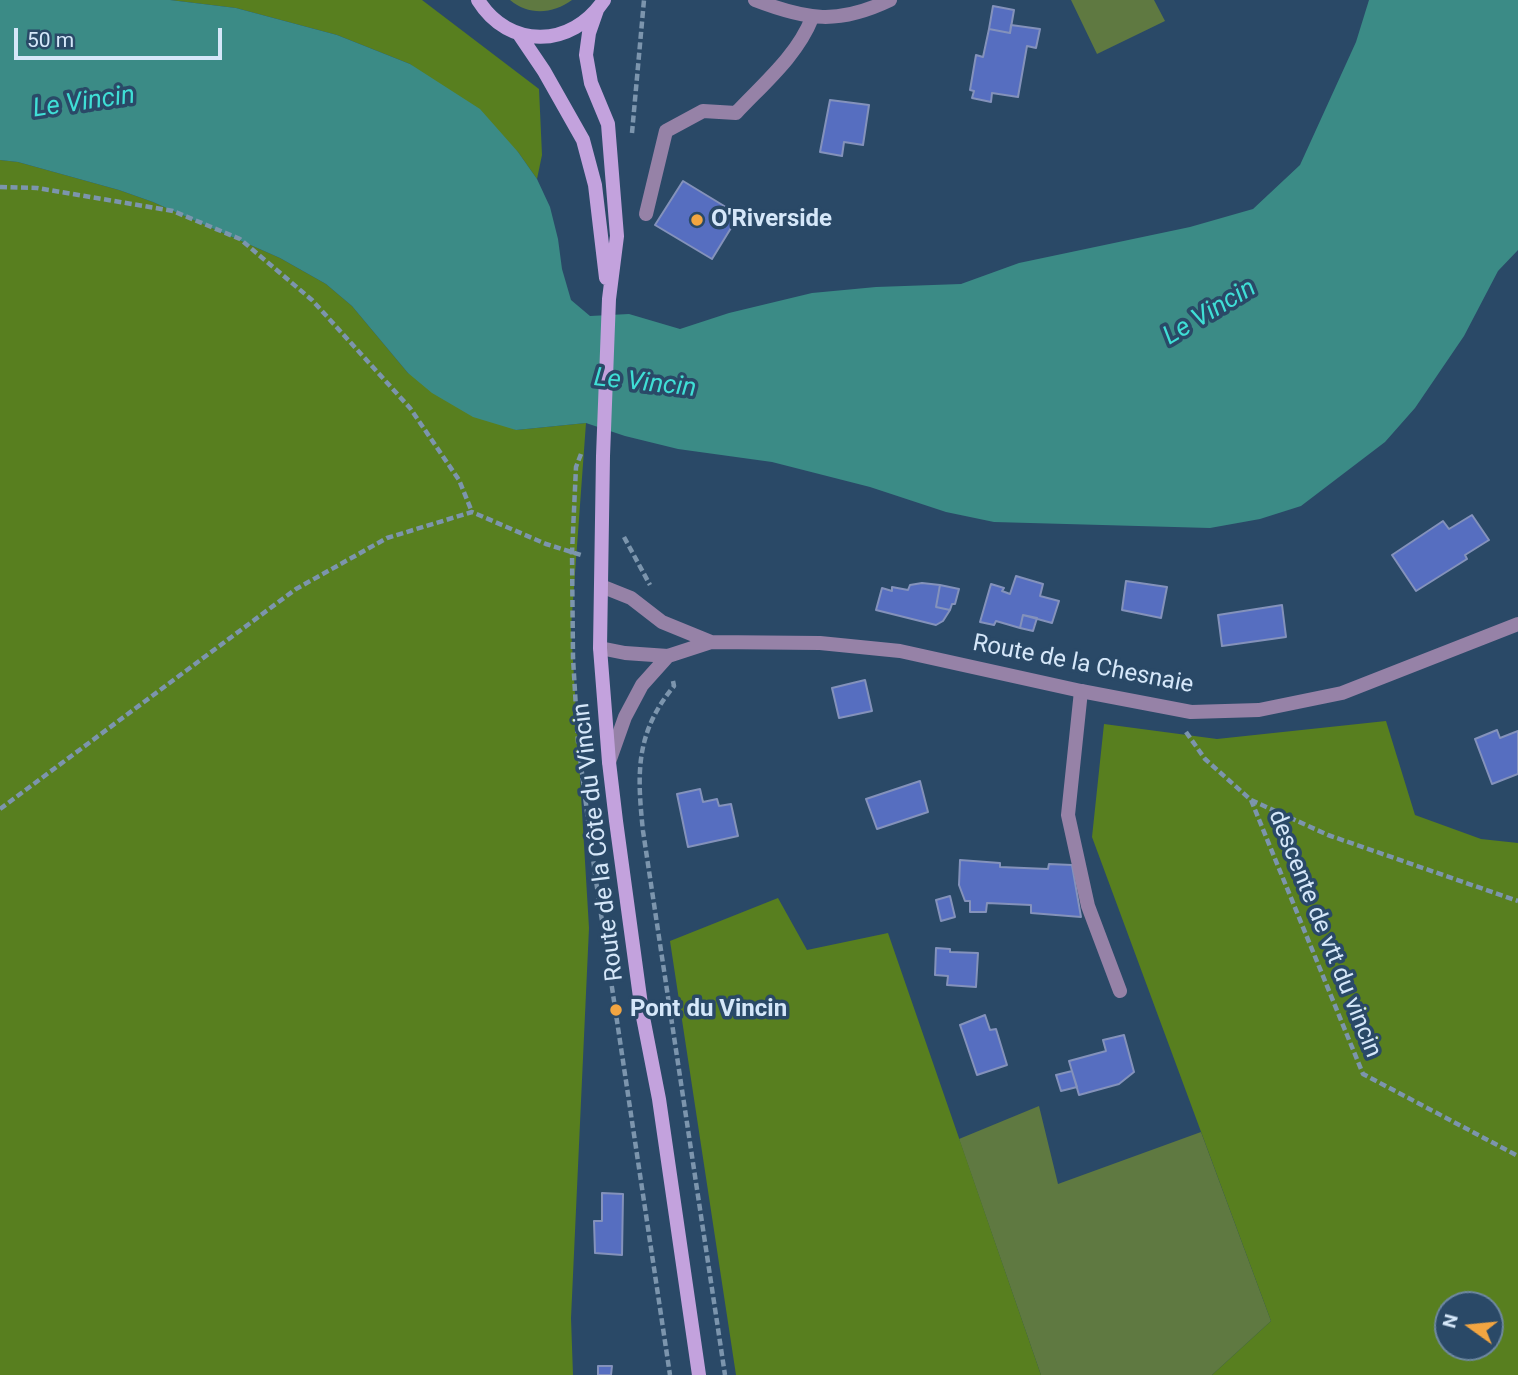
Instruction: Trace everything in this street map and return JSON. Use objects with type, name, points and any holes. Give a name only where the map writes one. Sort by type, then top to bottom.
[{"type":"main road","points":[[478,0],[489,16],[503,27],[519,34],[540,37],[561,34],[581,25],[600,5]]},
{"type":"main road","name":"Route de la Côte du Vincin","points":[[600,5],[589,33],[586,55],[591,82],[608,124],[617,236],[609,299],[600,649],[609,762],[642,1012],[659,1099],[699,1375]]},
{"type":"main road","name":"Route de la Côte du Vincin","points":[[519,34],[549,79],[583,140],[595,185],[609,299]]},
{"type":"street","points":[[755,0],[812,18],[838,17],[868,10],[890,0]]},
{"type":"street","points":[[646,214],[666,131],[703,111],[736,113],[792,54],[805,35],[812,18]]},
{"type":"street","name":"Route de la Chesnaie","points":[[601,586],[631,598],[662,622],[711,642]]},
{"type":"street","name":"Route de la Chesnaie","points":[[600,649],[668,656],[711,642],[820,643],[900,651],[1191,712],[1259,710],[1342,693],[1518,624]]},
{"type":"street","points":[[609,762],[625,717],[642,685],[668,656]]},
{"type":"street","points":[[1081,691],[1068,815],[1088,906],[1120,991]]},
{"type":"path","points":[[640,43],[644,0]]},
{"type":"path","points":[[0,187],[37,188],[173,211],[240,239],[312,300],[410,408],[459,480],[472,512]]},
{"type":"path","points":[[0,809],[296,589],[387,538],[472,512],[546,544],[603,560]]},
{"type":"path","points":[[623,534],[650,583],[662,622]]},
{"type":"path","points":[[668,656],[674,686],[649,727],[640,760],[638,780],[643,831],[725,1375]]},
{"type":"path","points":[[1168,707],[1205,759],[1251,800],[1328,835],[1518,901]]},
{"type":"path","name":"descente de vtt du vincin","points":[[1251,800],[1363,1074],[1518,1156]]},
{"type":"shaded area","points":[[510,0],[572,0],[557,8],[533,11]]},
{"type":"shaded area","points":[[1071,0],[1154,0],[1165,21],[1097,54]]},
{"type":"shaded area","points":[[1039,1106],[1058,1184],[1201,1132],[1271,1321],[1212,1375],[1041,1375],[959,1139]]},
{"type":"green space","points":[[170,0],[422,0],[539,89],[542,155],[537,179],[518,152],[410,64],[337,35],[236,8]]},
{"type":"green space","points":[[0,160],[18,162],[119,190],[153,202],[280,258],[326,284],[352,306],[408,373],[516,430],[586,423],[571,628],[589,928],[571,1318],[573,1375],[0,1375]]},
{"type":"green space","points":[[1386,721],[1415,815],[1481,839],[1518,843],[1518,1375],[1212,1375],[1271,1321],[1092,837],[1104,724],[1217,739]]},
{"type":"green space","points":[[778,898],[807,950],[888,933],[1041,1375],[736,1375],[670,941]]},
{"type":"water","name":"Le Vincin","points":[[0,0],[170,0],[236,8],[337,35],[410,64],[480,109],[518,152],[537,179],[550,207],[571,300],[590,316],[629,314],[680,329],[729,313],[812,293],[876,287],[961,284],[1019,263],[1190,227],[1253,209],[1300,165],[1356,42],[1369,0],[1518,0],[1518,250],[1498,271],[1464,336],[1415,408],[1385,442],[1301,506],[1260,519],[1210,528],[994,522],[946,512],[870,487],[772,462],[678,449],[586,423],[516,430],[473,417],[432,393],[408,373],[352,306],[326,284],[280,258],[153,202],[119,190],[18,162],[0,160]]},
{"type":"building","points":[[993,6],[1014,10],[1010,33],[989,29]]},
{"type":"building","points":[[1011,25],[1040,29],[1036,48],[1027,46],[1018,97],[992,93],[991,102],[972,98],[974,91],[970,90],[976,55],[983,57],[989,29],[1010,33]]},
{"type":"building","points":[[830,100],[869,105],[863,145],[844,142],[842,156],[820,152]]},
{"type":"building","name":"O'Riverside","points":[[683,181],[739,215],[712,259],[655,225]]},
{"type":"building","points":[[1472,515],[1489,540],[1465,555],[1467,559],[1416,591],[1392,555],[1443,521],[1449,529]]},
{"type":"building","points":[[1016,576],[1043,584],[1040,596],[1059,601],[1052,623],[1023,615],[1020,628],[996,621],[994,625],[980,622],[991,584],[1004,588],[1002,591],[1010,594]]},
{"type":"building","points":[[1126,581],[1167,587],[1161,618],[1122,610]]},
{"type":"building","points":[[910,585],[940,585],[936,607],[950,610],[943,621],[936,625],[876,610],[882,588],[892,591],[892,587],[908,590]]},
{"type":"building","points":[[940,585],[959,589],[955,604],[952,604],[950,610],[936,607]]},
{"type":"building","points":[[1282,605],[1286,637],[1222,646],[1218,615]]},
{"type":"building","points":[[1023,615],[1037,618],[1033,631],[1020,628]]},
{"type":"building","points":[[865,680],[872,711],[839,718],[832,688]]},
{"type":"building","points":[[1497,730],[1500,738],[1518,731],[1518,774],[1492,784],[1475,739]]},
{"type":"building","points":[[920,781],[928,812],[877,829],[866,799]]},
{"type":"building","points":[[700,789],[703,802],[717,799],[719,806],[731,804],[738,836],[688,847],[677,794]]},
{"type":"building","points":[[960,860],[1000,863],[1000,867],[1048,869],[1049,864],[1072,865],[1081,917],[1031,913],[1031,905],[987,903],[986,912],[970,912],[970,901],[965,901],[959,885]]},
{"type":"building","points":[[950,896],[955,917],[941,921],[936,900]]},
{"type":"building","points":[[936,948],[950,949],[950,952],[978,953],[976,987],[947,985],[948,976],[935,975]]},
{"type":"building","points":[[985,1015],[990,1030],[996,1029],[1007,1065],[977,1075],[960,1025]]},
{"type":"building","points":[[1124,1035],[1134,1072],[1119,1084],[1079,1095],[1069,1061],[1106,1051],[1103,1040]]},
{"type":"building","points":[[1072,1071],[1077,1087],[1061,1091],[1056,1075]]},
{"type":"building","points":[[602,1193],[623,1194],[622,1255],[595,1253],[594,1221],[602,1221]]},
{"type":"building","points":[[598,1366],[612,1366],[611,1375],[598,1375]]},
{"type":"place","name":"O'Riverside","points":[[697,220]]},
{"type":"place","name":"Pont du Vincin","points":[[616,1010]]}]
